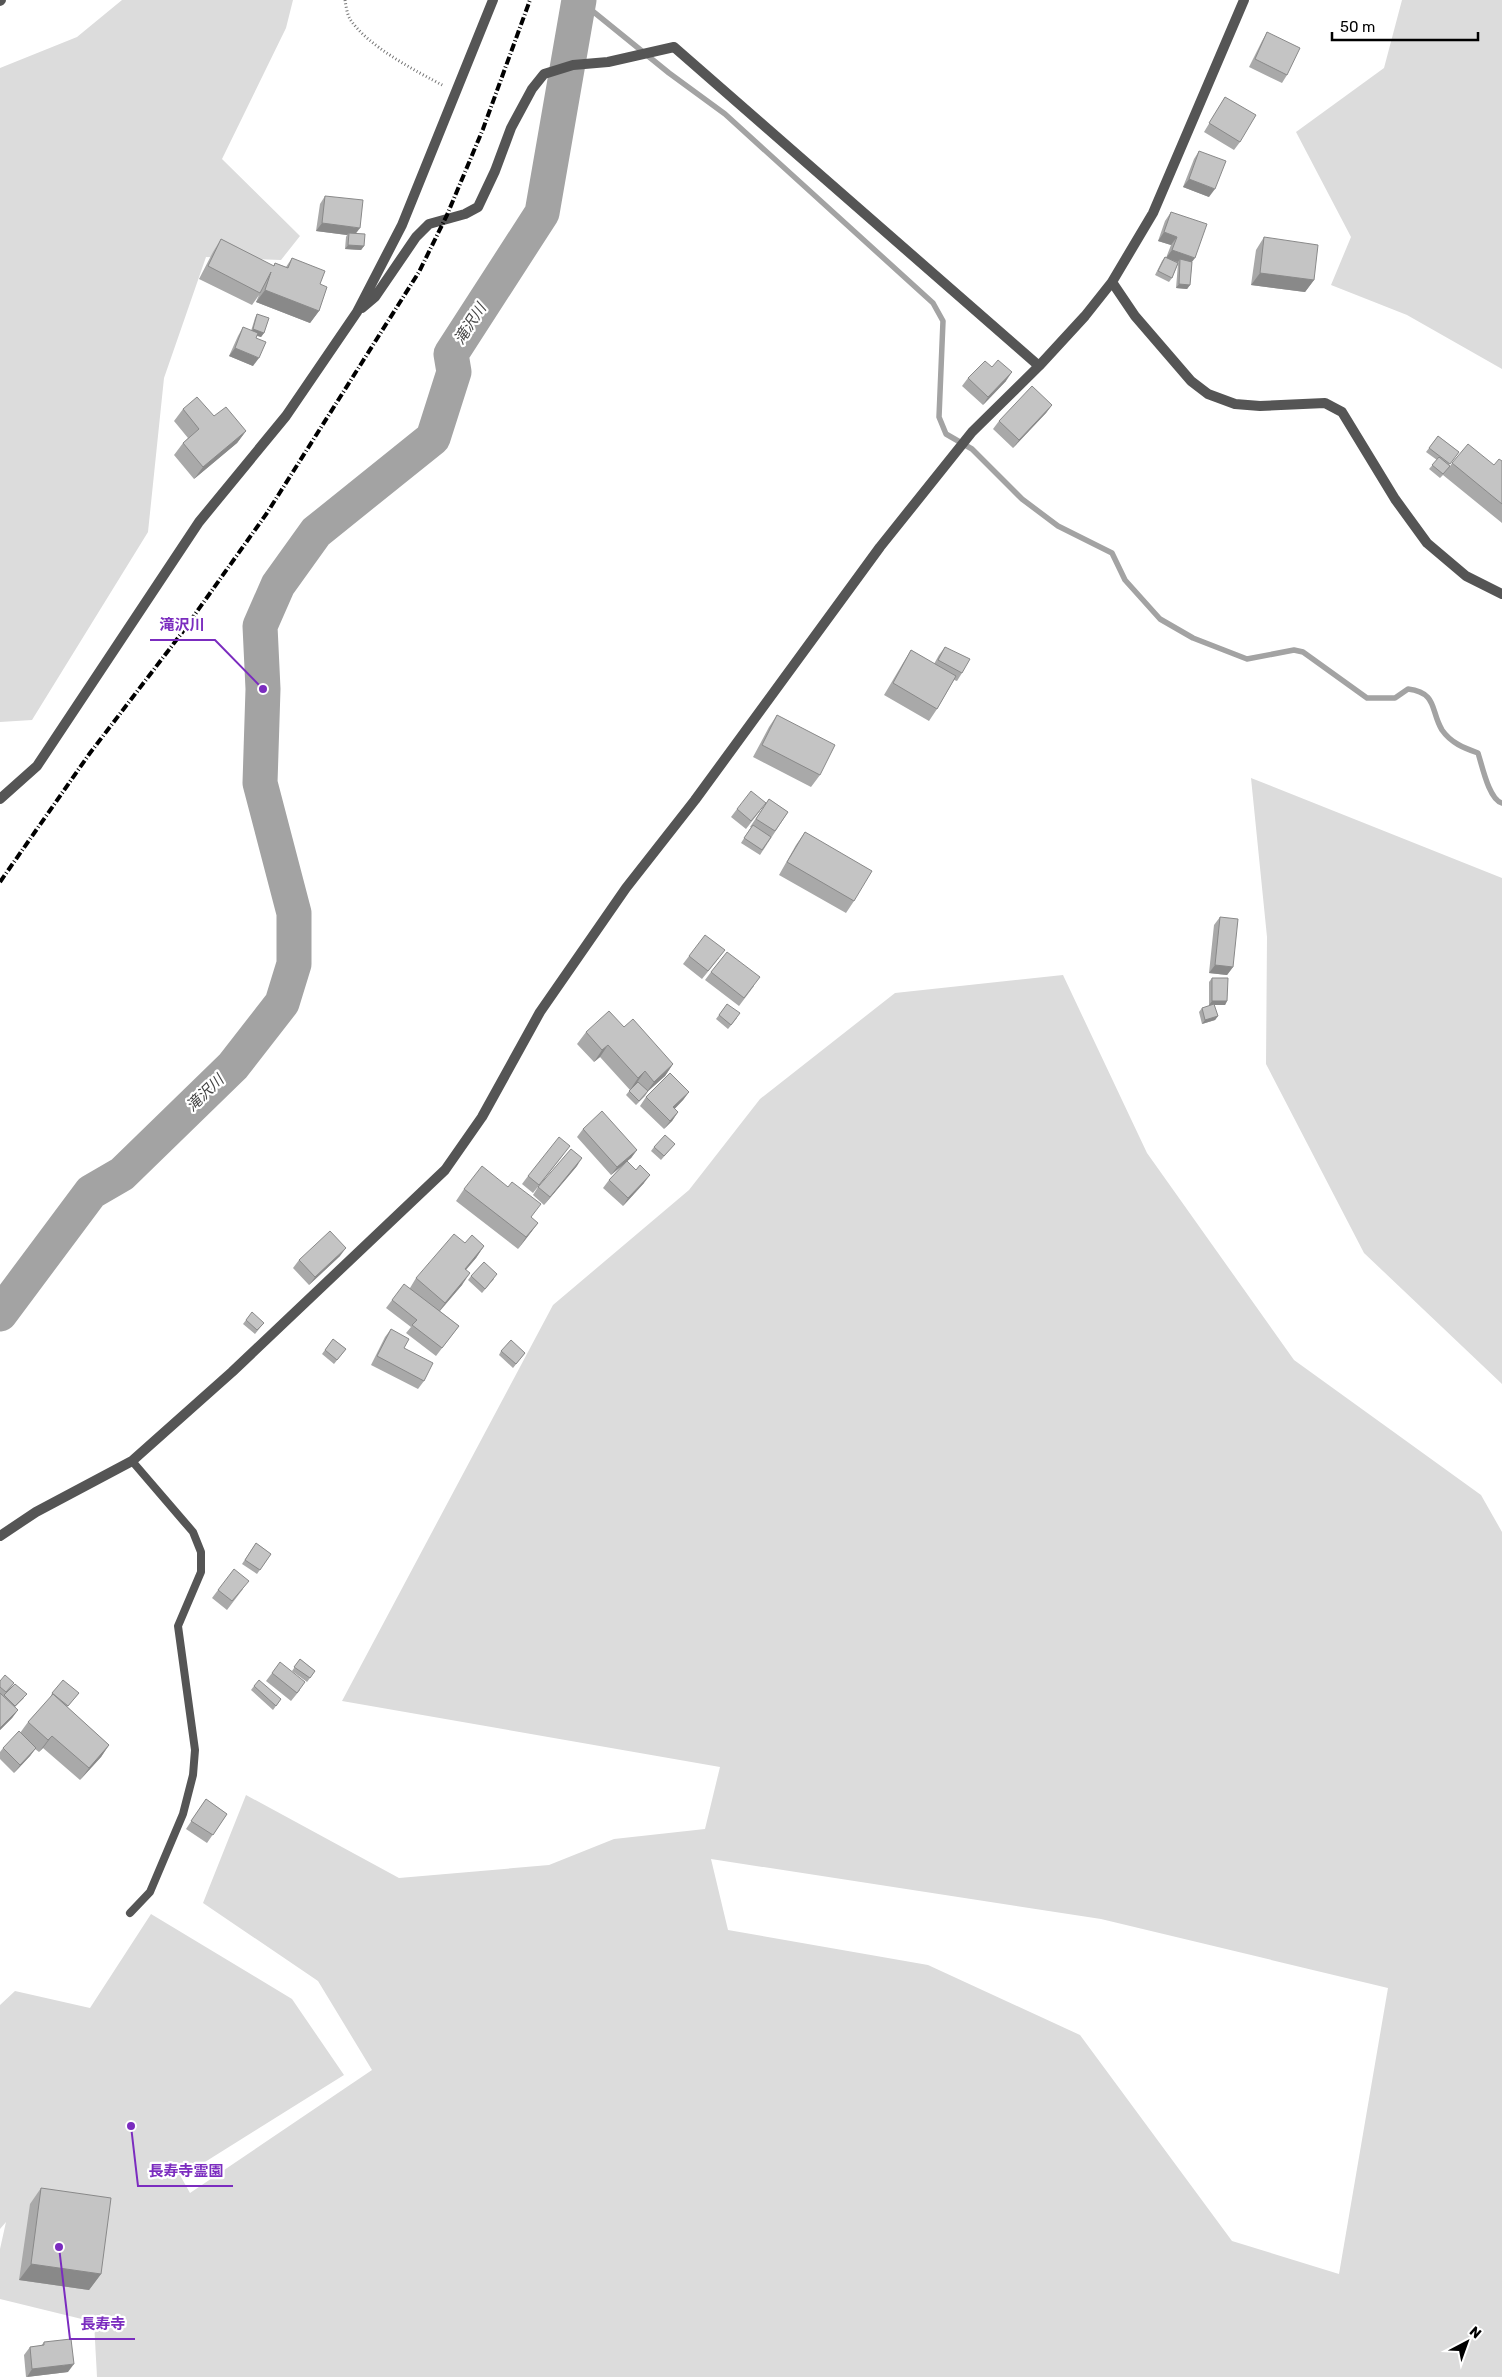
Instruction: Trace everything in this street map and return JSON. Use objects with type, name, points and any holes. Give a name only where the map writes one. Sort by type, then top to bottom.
[{"type":"street","points":[[0,799],[37,766],[199,522],[286,416],[357,312],[402,225],[493,0]]},
{"type":"street","points":[[0,1536],[36,1512],[132,1461],[232,1372],[445,1170],[482,1117],[540,1012],[626,888],[695,800],[886,540],[972,432],[1039,366],[1085,316],[1112,282],[1153,213],[1244,0]]},
{"type":"street","points":[[357,312],[375,297],[416,237],[429,224],[464,214],[478,207],[495,171],[511,128],[532,89],[544,74],[573,65],[608,62],[674,47],[1039,366]]},
{"type":"street","points":[[1112,282],[1154,338],[1191,381],[1208,394],[1235,404],[1260,406],[1325,403],[1342,412],[1395,499],[1427,543],[1466,576],[1502,594]]},
{"type":"lane","points":[[130,1913],[150,1892],[183,1814],[192,1775],[195,1750],[178,1626],[201,1572],[201,1552],[193,1532],[132,1461]]},
{"type":"path","points":[[344,0],[349,18],[366,36],[404,65],[456,92]]},
{"type":"shaded area","points":[[122,0],[293,0],[286,28],[222,159],[300,236],[281,260],[206,257],[164,378],[148,532],[32,720],[0,722],[0,68],[77,37]]},
{"type":"shaded area","points":[[1402,0],[1502,0],[1502,369],[1407,315],[1331,285],[1351,237],[1296,132],[1384,68]]},
{"type":"shaded area","points":[[1251,778],[1502,878],[1502,1384],[1364,1253],[1266,1064],[1267,937]]},
{"type":"shaded area","points":[[1063,975],[1147,1153],[1294,1360],[1481,1495],[1502,1532],[1502,2377],[97,2377],[94,2322],[0,2299],[0,2249],[6,2222],[0,2229],[0,2005],[15,1991],[90,2008],[151,1914],[292,1999],[344,2075],[181,2177],[190,2193],[372,2070],[318,1981],[203,1903],[246,1795],[399,1878],[549,1865],[614,1839],[705,1829],[720,1767],[342,1701],[553,1305],[689,1190],[760,1099],[895,993]],"holes":[[[711,1859],[1101,1919],[1388,1988],[1339,2274],[1232,2241],[1080,2035],[928,1965],[728,1930]]]},
{"type":"building","points":[[1267,32],[1300,48],[1287,75],[1255,59]]},
{"type":"building","points":[[1225,97],[1256,115],[1240,142],[1209,123]]},
{"type":"building","points":[[1199,151],[1226,161],[1215,189],[1189,179]]},
{"type":"building","points":[[325,196],[363,200],[360,228],[322,223]]},
{"type":"building","points":[[1171,212],[1207,224],[1195,258],[1172,250],[1177,237],[1164,232]]},
{"type":"building","points":[[349,233],[365,234],[364,246],[348,245]]},
{"type":"building","points":[[1264,237],[1318,245],[1314,280],[1260,273]]},
{"type":"building","points":[[221,239],[274,266],[275,263],[288,268],[292,258],[325,271],[320,284],[327,287],[319,311],[265,290],[271,272],[260,293],[208,266]]},
{"type":"building","points":[[1165,257],[1178,263],[1172,278],[1158,271]]},
{"type":"building","points":[[1180,259],[1192,262],[1190,285],[1179,284]]},
{"type":"building","points":[[257,314],[269,318],[264,333],[253,329]]},
{"type":"building","points":[[243,327],[258,333],[256,338],[266,342],[259,358],[235,348]]},
{"type":"building","points":[[998,360],[1012,372],[988,397],[968,378],[985,361],[992,367]]},
{"type":"building","points":[[1032,386],[1052,405],[1019,440],[999,421]]},
{"type":"building","points":[[197,397],[214,416],[226,407],[246,431],[203,467],[183,443],[199,429],[183,409]]},
{"type":"building","points":[[1438,436],[1459,452],[1450,464],[1429,448]]},
{"type":"building","points":[[1468,444],[1494,465],[1499,459],[1502,461],[1502,504],[1452,463]]},
{"type":"building","points":[[1439,457],[1450,466],[1443,474],[1432,465]]},
{"type":"building","points":[[945,647],[970,659],[962,673],[938,660]]},
{"type":"building","points":[[911,650],[956,676],[937,709],[893,683]]},
{"type":"building","points":[[777,715],[835,745],[820,775],[762,745]]},
{"type":"building","points":[[751,791],[766,803],[751,821],[737,809]]},
{"type":"building","points":[[769,799],[788,812],[775,831],[756,819]]},
{"type":"building","points":[[753,825],[771,837],[762,850],[744,838]]},
{"type":"building","points":[[805,832],[872,871],[854,901],[787,862]]},
{"type":"building","points":[[1220,917],[1238,919],[1233,967],[1215,965]]},
{"type":"building","points":[[705,935],[725,950],[708,971],[689,956]]},
{"type":"building","points":[[727,952],[760,977],[744,998],[711,972]]},
{"type":"building","points":[[1212,978],[1228,978],[1227,1001],[1212,1001]]},
{"type":"building","points":[[727,1004],[740,1013],[731,1025],[719,1015]]},
{"type":"building","points":[[1214,1004],[1218,1016],[1205,1020],[1202,1008]]},
{"type":"building","points":[[609,1011],[624,1027],[633,1019],[673,1064],[654,1082],[645,1071],[638,1078],[608,1045],[602,1050],[586,1032]]},
{"type":"building","points":[[670,1073],[689,1092],[673,1107],[678,1112],[670,1121],[646,1097]]},
{"type":"building","points":[[638,1082],[648,1091],[639,1101],[629,1091]]},
{"type":"building","points":[[602,1111],[637,1150],[617,1167],[583,1129]]},
{"type":"building","points":[[665,1135],[675,1144],[664,1156],[654,1147]]},
{"type":"building","points":[[559,1137],[570,1146],[539,1185],[528,1176]]},
{"type":"building","points":[[571,1149],[582,1158],[550,1197],[538,1187]]},
{"type":"building","points":[[627,1161],[636,1170],[640,1165],[650,1175],[628,1198],[609,1180]]},
{"type":"building","points":[[482,1166],[508,1187],[512,1182],[541,1204],[531,1217],[538,1223],[526,1237],[464,1189]]},
{"type":"building","points":[[330,1231],[346,1248],[315,1277],[299,1260]]},
{"type":"building","points":[[454,1234],[465,1243],[472,1235],[484,1246],[465,1269],[470,1273],[445,1303],[416,1278]]},
{"type":"building","points":[[484,1262],[497,1274],[485,1289],[471,1276]]},
{"type":"building","points":[[404,1284],[459,1326],[442,1348],[412,1325],[417,1320],[392,1300]]},
{"type":"building","points":[[252,1312],[264,1323],[257,1330],[246,1320]]},
{"type":"building","points":[[391,1329],[409,1339],[404,1348],[433,1363],[424,1381],[377,1356]]},
{"type":"building","points":[[333,1339],[346,1349],[337,1360],[325,1350]]},
{"type":"building","points":[[511,1340],[525,1353],[516,1364],[501,1351]]},
{"type":"building","points":[[256,1543],[271,1554],[260,1570],[245,1560]]},
{"type":"building","points":[[234,1569],[249,1581],[232,1601],[218,1590]]},
{"type":"building","points":[[300,1659],[315,1671],[310,1678],[294,1667]]},
{"type":"building","points":[[280,1662],[305,1682],[297,1693],[272,1673]]},
{"type":"building","points":[[5,1675],[14,1683],[6,1692],[0,1687],[0,1681]]},
{"type":"building","points":[[63,1680],[79,1693],[68,1706],[52,1693]]},
{"type":"building","points":[[259,1680],[281,1699],[276,1706],[254,1686]]},
{"type":"building","points":[[15,1684],[27,1694],[15,1706],[4,1695]]},
{"type":"building","points":[[0,1693],[18,1710],[0,1728]]},
{"type":"building","points":[[53,1694],[109,1745],[89,1768],[52,1736],[48,1740],[28,1722]]},
{"type":"building","points":[[19,1731],[36,1748],[20,1765],[3,1748]]},
{"type":"building","points":[[206,1799],[227,1814],[213,1835],[191,1821]]},
{"type":"building","points":[[41,2188],[111,2198],[101,2274],[31,2264]]},
{"type":"building","points":[[71,2339],[74,2364],[32,2369],[30,2347],[44,2345],[44,2342]]},
{"type":"waterway","points":[[579,0],[669,73],[725,114],[933,303],[943,321],[939,417],[946,434],[972,449],[1022,499],[1058,526],[1112,553],[1125,580],[1160,619],[1193,638],[1247,659],[1294,650],[1303,652],[1367,698],[1395,698],[1408,689],[1424,694],[1429,698],[1438,723],[1446,735],[1458,744],[1478,753],[1493,796],[1502,803]]},
{"type":"waterway","name":"滝沢川","points":[[0,1314],[91,1192],[122,1174],[233,1066],[282,1003],[294,964],[294,913],[260,783],[263,689],[260,626],[278,585],[316,532],[433,438],[454,372],[451,354],[542,213],[579,0]]},
{"type":"railway","points":[[0,882],[90,753],[181,634],[267,513],[419,272],[447,215],[483,129],[530,0]]},
{"type":"place","name":"滝沢川","points":[[263,689]]},
{"type":"place","name":"長寿寺霊園","points":[[131,2126]]},
{"type":"place","name":"長寿寺","points":[[59,2247]]}]
